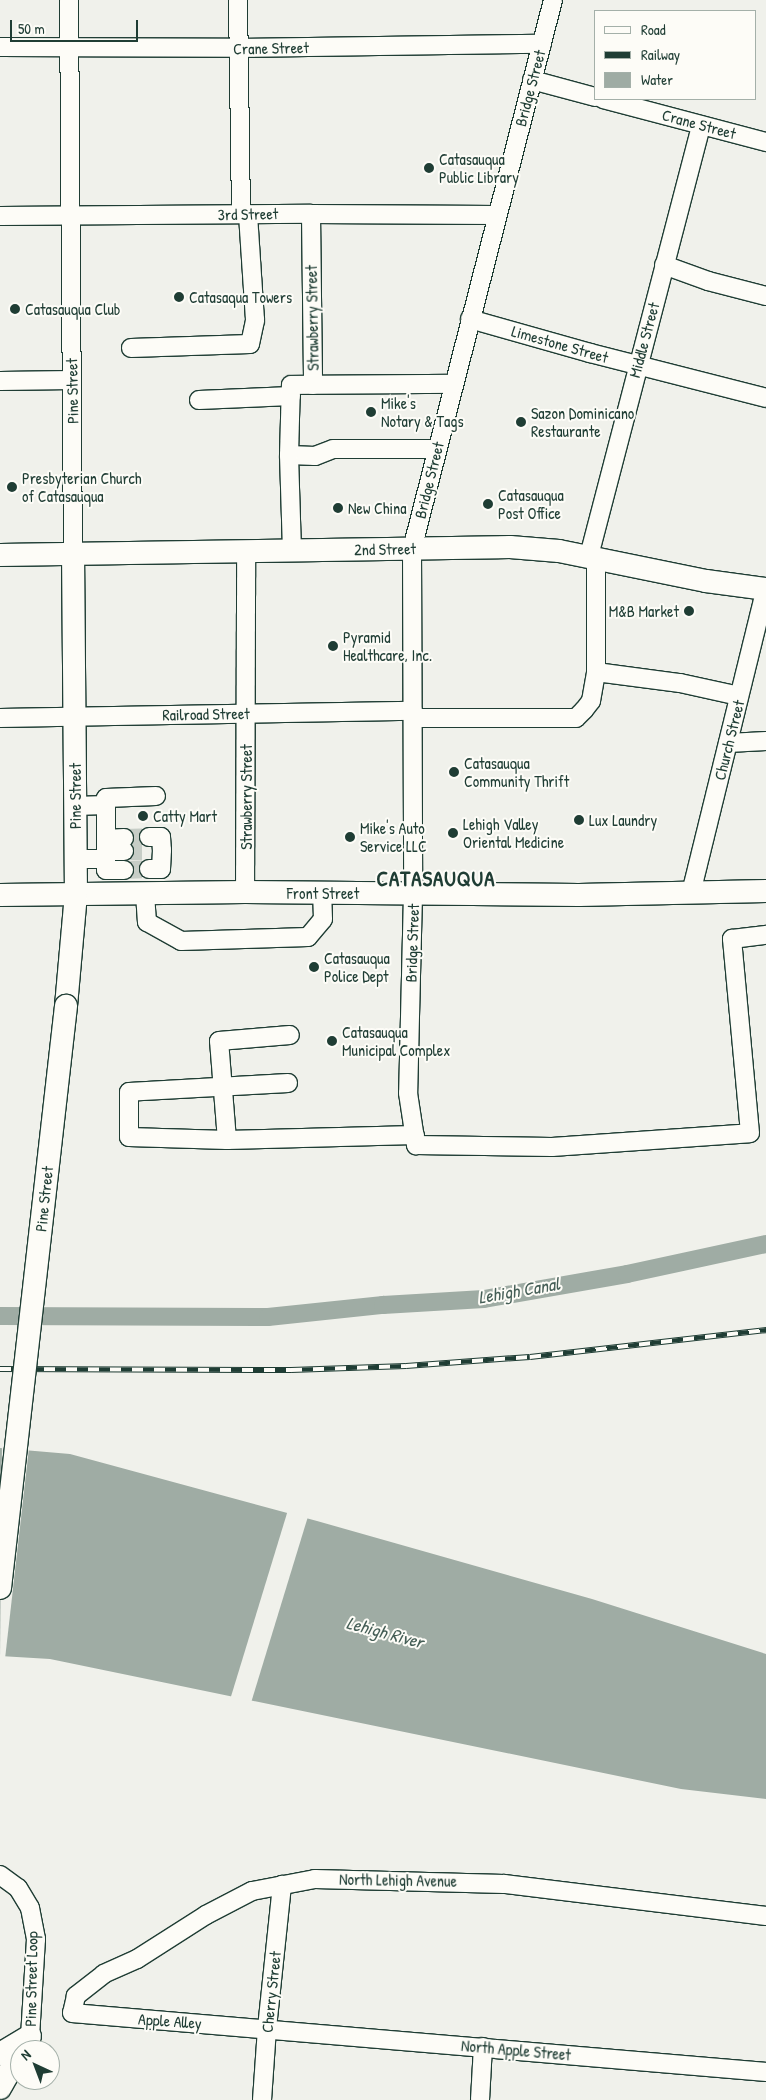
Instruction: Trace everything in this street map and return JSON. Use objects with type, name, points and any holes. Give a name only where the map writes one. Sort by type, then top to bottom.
[{"type":"main road","name":"2nd Street","points":[[0,555],[510,547],[559,551],[706,581],[766,589]]},
{"type":"main road","name":"Pine Street","points":[[0,1588],[66,1006],[76,895],[73,554]]},
{"type":"main road","name":"Front Street","points":[[0,895],[246,892],[579,895],[766,891]]},
{"type":"main road","points":[[0,2088],[10,2070]]},
{"type":"street","name":"Pine Street","points":[[69,0],[73,554]]},
{"type":"street","points":[[131,348],[250,344],[255,320],[244,214],[238,0]]},
{"type":"street","name":"Bridge Street","points":[[414,1135],[408,1093],[414,894],[412,548],[496,215],[553,0]]},
{"type":"street","name":"Crane Street","points":[[0,47],[238,48],[542,44]]},
{"type":"street","points":[[532,80],[594,97]]},
{"type":"street","name":"Crane Street","points":[[607,100],[766,142]]},
{"type":"street","name":"Middle Street","points":[[576,718],[591,701],[596,672],[593,557],[637,365],[701,125]]},
{"type":"street","name":"3rd Street","points":[[0,216],[244,214],[496,215]]},
{"type":"street","name":"Strawberry Street","points":[[291,396],[291,385],[312,385],[311,214]]},
{"type":"street","points":[[664,265],[708,280],[766,296]]},
{"type":"street","name":"Limestone Street","points":[[470,319],[766,398]]},
{"type":"street","points":[[0,382],[72,380]]},
{"type":"street","points":[[312,385],[454,384]]},
{"type":"street","points":[[199,400],[291,396],[289,455],[292,551]]},
{"type":"street","points":[[289,455],[315,456],[333,449],[437,449]]},
{"type":"street","name":"Strawberry Street","points":[[246,552],[246,892]]},
{"type":"street","name":"Church Street","points":[[691,893],[766,589]]},
{"type":"street","points":[[596,672],[680,683],[739,696]]},
{"type":"street","name":"Railroad Street","points":[[0,718],[246,713],[413,714],[576,718]]},
{"type":"street","points":[[728,743],[766,741]]},
{"type":"street","points":[[124,870],[106,870],[106,798],[156,796]]},
{"type":"street","points":[[75,806],[106,805]]},
{"type":"street","points":[[76,859],[124,845]]},
{"type":"street","points":[[153,846],[155,869],[153,894],[147,922],[180,941],[308,936],[323,919],[322,893]]},
{"type":"street","points":[[288,1083],[129,1092],[129,1137],[227,1140],[414,1135],[416,1146],[552,1147],[750,1133],[732,939],[766,935]]},
{"type":"street","points":[[227,1140],[221,1086],[219,1041],[290,1035]]},
{"type":"street","name":"Pine Street Loop","points":[[0,1875],[18,1888],[30,1908],[36,1939],[25,2040]]},
{"type":"street","name":"North Lehigh Avenue","points":[[72,2013],[76,1996],[104,1974],[137,1959],[206,1915],[252,1891],[316,1879],[504,1884],[766,1916]]},
{"type":"street","name":"Cherry Street","points":[[262,2100],[267,2028],[282,1885]]},
{"type":"street","name":"Apple Alley","points":[[72,2013],[267,2028]]},
{"type":"street","name":"North Apple Street","points":[[267,2028],[766,2072]]},
{"type":"street","points":[[480,2100],[483,2047]]},
{"type":"water","name":"Lehigh River","points":[[0,1448],[70,1454],[317,1521],[592,1599],[766,1654],[766,1799],[681,1789],[50,1659],[0,1656]]},
{"type":"pier","points":[[2,1445],[29,1448],[5,1659],[0,1659]]},
{"type":"pier","points":[[288,1510],[308,1516],[250,1705],[230,1698]]},
{"type":"waterway","name":"Lehigh Canal","points":[[0,1316],[268,1317],[383,1305],[484,1299],[627,1274],[766,1244]]},
{"type":"tunnel","points":[[124,838],[149,837]]},
{"type":"tunnel","points":[[124,851],[149,851]]},
{"type":"tunnel","points":[[124,870],[149,869]]},
{"type":"railway","points":[[0,1369],[291,1370],[406,1366],[530,1357],[766,1330]]},
{"type":"place","name":"Catasauqua Public Library","points":[[429,168]]},
{"type":"place","name":"Catasaqua Towers","points":[[179,297]]},
{"type":"place","name":"Catasauqua Club","points":[[15,309]]},
{"type":"place","name":"Mike's Notary & Tags","points":[[371,412]]},
{"type":"place","name":"Sazon Dominicano Restaurante","points":[[521,422]]},
{"type":"place","name":"Presbyterian Church of Catasauqua","points":[[12,487]]},
{"type":"place","name":"Catasauqua Post Office","points":[[488,504]]},
{"type":"place","name":"New China","points":[[338,508]]},
{"type":"place","name":"M&B Market","points":[[689,611]]},
{"type":"place","name":"Pyramid Healthcare, Inc.","points":[[333,646]]},
{"type":"place","name":"Catasauqua Community Thrift","points":[[454,772]]},
{"type":"place","name":"Catty Mart","points":[[143,816]]},
{"type":"place","name":"Lux Laundry","points":[[579,820]]},
{"type":"place","name":"Lehigh Valley Oriental Medicine","points":[[453,833]]},
{"type":"place","name":"Mike's Auto Service LLC","points":[[350,837]]},
{"type":"place","name":"Catasauqua Police Dept","points":[[314,967]]},
{"type":"place","name":"Catasauqua Municipal Complex","points":[[332,1041]]},
{"type":"district","name":"CATASAUQUA","points":[[436,879]]}]
